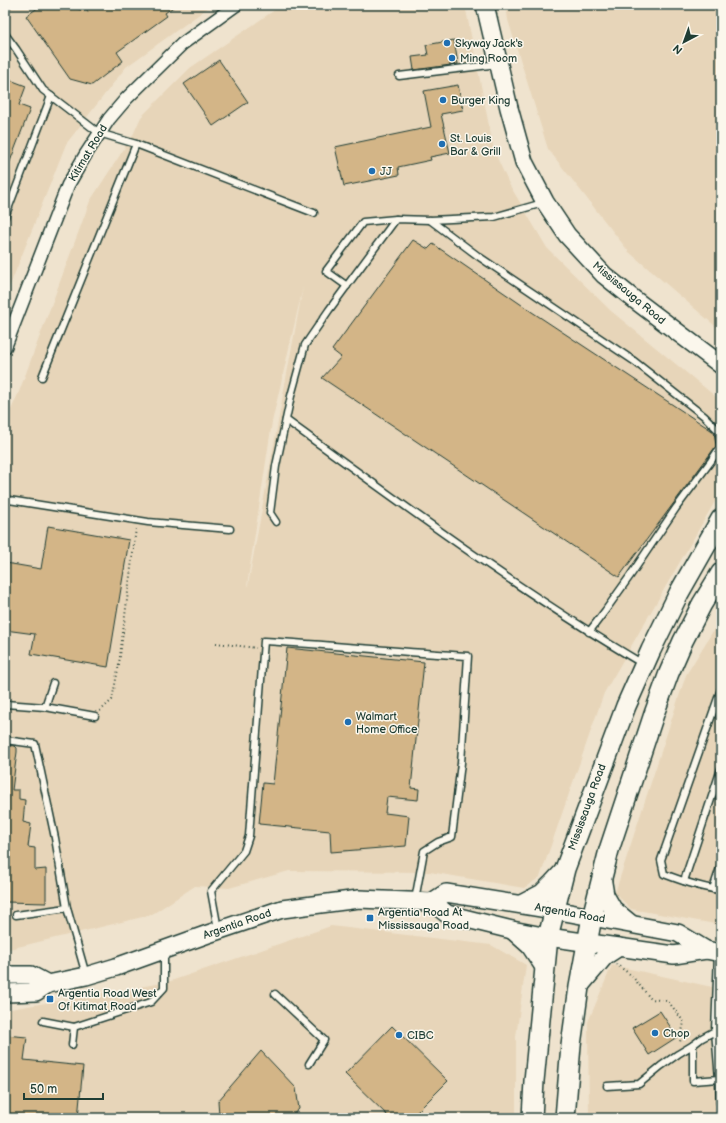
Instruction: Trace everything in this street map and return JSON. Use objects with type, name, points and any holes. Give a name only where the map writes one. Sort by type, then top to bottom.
[{"type":"main road","name":"Mississauga Road","points":[[532,1118],[544,967],[548,937],[564,869],[623,713],[644,665],[679,593],[721,519]]},
{"type":"main road","points":[[565,1118],[571,1045],[579,987],[592,917],[611,843],[669,673],[702,604],[721,573]]},
{"type":"street","name":"Kitimat Road","points":[[5,347],[68,185],[108,119],[126,99],[182,44],[236,5]]},
{"type":"street","name":"Mississauga Road","points":[[485,5],[498,64],[524,162],[545,202],[566,235],[604,275],[721,365]]},
{"type":"street","points":[[520,904],[542,893],[564,869]]},
{"type":"street","points":[[602,877],[604,895],[613,909],[632,924]]},
{"type":"street","name":"Argentia Road","points":[[5,993],[36,992],[48,984],[86,976],[116,967],[282,909],[359,899],[415,900],[432,902],[446,893],[520,904],[678,933],[715,952]]},
{"type":"street","points":[[432,902],[446,914],[548,937],[674,956],[715,952]]},
{"type":"street","points":[[512,930],[530,946],[544,967]]},
{"type":"street","points":[[579,987],[605,956],[619,947]]},
{"type":"street","points":[[5,975],[31,975],[48,984]]},
{"type":"lane","points":[[5,34],[43,90],[99,133],[136,144],[314,213]]},
{"type":"lane","points":[[399,76],[498,64]]},
{"type":"lane","points":[[5,217],[50,96]]},
{"type":"lane","points":[[42,377],[136,144]]},
{"type":"lane","points":[[347,286],[326,271],[363,222],[396,219],[430,220],[494,217],[545,202]]},
{"type":"lane","points":[[276,522],[270,513],[276,466],[305,345],[396,219]]},
{"type":"lane","points":[[430,220],[478,256],[634,362],[704,416],[719,431],[721,446],[676,508],[626,582],[589,632]]},
{"type":"lane","points":[[286,420],[458,544],[589,632],[644,665]]},
{"type":"lane","points":[[5,498],[9,500],[148,522],[230,529]]},
{"type":"lane","points":[[218,931],[211,891],[244,851],[249,836],[264,641],[468,656],[461,762],[452,837],[438,842],[424,851],[415,900]]},
{"type":"lane","points":[[45,707],[53,683]]},
{"type":"lane","points":[[721,689],[720,698],[661,860],[664,874],[684,881],[721,890]]},
{"type":"lane","points":[[5,704],[45,707],[95,716]]},
{"type":"lane","points":[[5,740],[34,744],[55,838],[67,908],[86,976]]},
{"type":"lane","points":[[684,881],[721,769]]},
{"type":"lane","points":[[713,889],[721,865]]},
{"type":"lane","points":[[16,915],[67,908]]},
{"type":"lane","points":[[43,1021],[74,1027],[151,1002],[164,988],[164,950]]},
{"type":"lane","points":[[715,952],[721,1105]]},
{"type":"lane","points":[[275,994],[324,1040],[309,1064]]},
{"type":"lane","points":[[72,1045],[74,1027]]},
{"type":"lane","points":[[607,1086],[639,1084],[678,1054],[702,1038],[718,1030]]},
{"type":"lane","points":[[693,1045],[693,1081],[720,1079]]},
{"type":"path","points":[[95,716],[112,700],[119,664],[138,520]]},
{"type":"path","points":[[216,643],[263,648]]},
{"type":"path","points":[[605,956],[631,975],[650,998],[668,1001],[684,1022],[678,1054]]},
{"type":"shaded area","points":[[5,5],[212,5],[126,67],[66,144],[5,298]]},
{"type":"shaded area","points":[[282,5],[465,5],[494,151],[509,184],[547,248],[611,311],[721,401],[721,491],[604,693],[540,877],[524,888],[430,872],[289,871],[229,888],[195,886],[151,915],[5,950],[5,423],[19,392],[90,201],[133,135],[141,117],[190,68]],"holes":[[[303,287],[247,586],[272,422]]]},
{"type":"shaded area","points":[[506,5],[721,5],[721,331],[629,252],[548,149],[508,20]]},
{"type":"shaded area","points":[[721,618],[721,925],[631,909],[615,893],[686,675]]},
{"type":"shaded area","points":[[331,926],[491,945],[526,965],[516,1037],[516,1118],[5,1118],[5,1010],[168,982]]},
{"type":"shaded area","points":[[612,965],[721,989],[721,1118],[589,1118],[588,1022]]},
{"type":"building","points":[[44,5],[47,9],[53,5],[66,5],[88,12],[84,5],[176,5],[165,13],[167,16],[117,52],[123,61],[92,85],[70,79],[26,16]]},
{"type":"building","points":[[454,40],[458,64],[414,70],[412,57],[428,55],[426,45]]},
{"type":"building","points":[[219,60],[248,102],[213,126],[184,84]]},
{"type":"building","points":[[5,78],[26,86],[19,105],[30,109],[6,172]]},
{"type":"building","points":[[458,85],[463,110],[441,114],[450,153],[430,157],[431,160],[398,167],[399,175],[344,186],[335,147],[431,127],[424,91]]},
{"type":"building","points":[[413,240],[428,249],[433,244],[532,312],[714,432],[716,446],[619,577],[322,378],[341,357],[332,350]]},
{"type":"building","points":[[48,526],[129,540],[108,667],[31,654],[35,634],[5,630],[6,563],[41,569]]},
{"type":"building","name":"Walmart Home Office","points":[[287,648],[424,662],[411,788],[419,789],[418,800],[387,797],[385,813],[409,816],[406,846],[331,852],[330,831],[259,824],[263,783],[273,784]]},
{"type":"building","points":[[5,745],[15,746],[17,748],[12,790],[19,790],[19,799],[25,800],[23,822],[31,824],[28,847],[35,848],[35,870],[46,869],[46,903],[5,902]]},
{"type":"building","name":"Chop","points":[[660,1011],[677,1037],[649,1055],[632,1028]]},
{"type":"building","points":[[392,1026],[448,1081],[411,1118],[390,1118],[345,1074]]},
{"type":"building","points":[[5,1035],[27,1037],[24,1060],[83,1066],[78,1118],[5,1118]]},
{"type":"building","points":[[261,1051],[296,1088],[299,1109],[289,1118],[223,1118],[219,1115],[218,1101]]},
{"type":"place","name":"Skyway Jack's","points":[[447,43]]},
{"type":"place","name":"Ming Room","points":[[452,58]]},
{"type":"place","name":"Burger King","points":[[443,100]]},
{"type":"place","name":"St. Louis Bar & Grill","points":[[442,144]]},
{"type":"place","name":"JJ","points":[[372,171]]},
{"type":"place","name":"Walmart Home Office","points":[[348,722]]},
{"type":"place","name":"Argentia Road At Mississauga Road","points":[[370,918]]},
{"type":"place","name":"Argentia Road West Of Kitimat Road","points":[[50,999]]},
{"type":"place","name":"Chop","points":[[655,1033]]},
{"type":"place","name":"CIBC","points":[[399,1035]]}]
